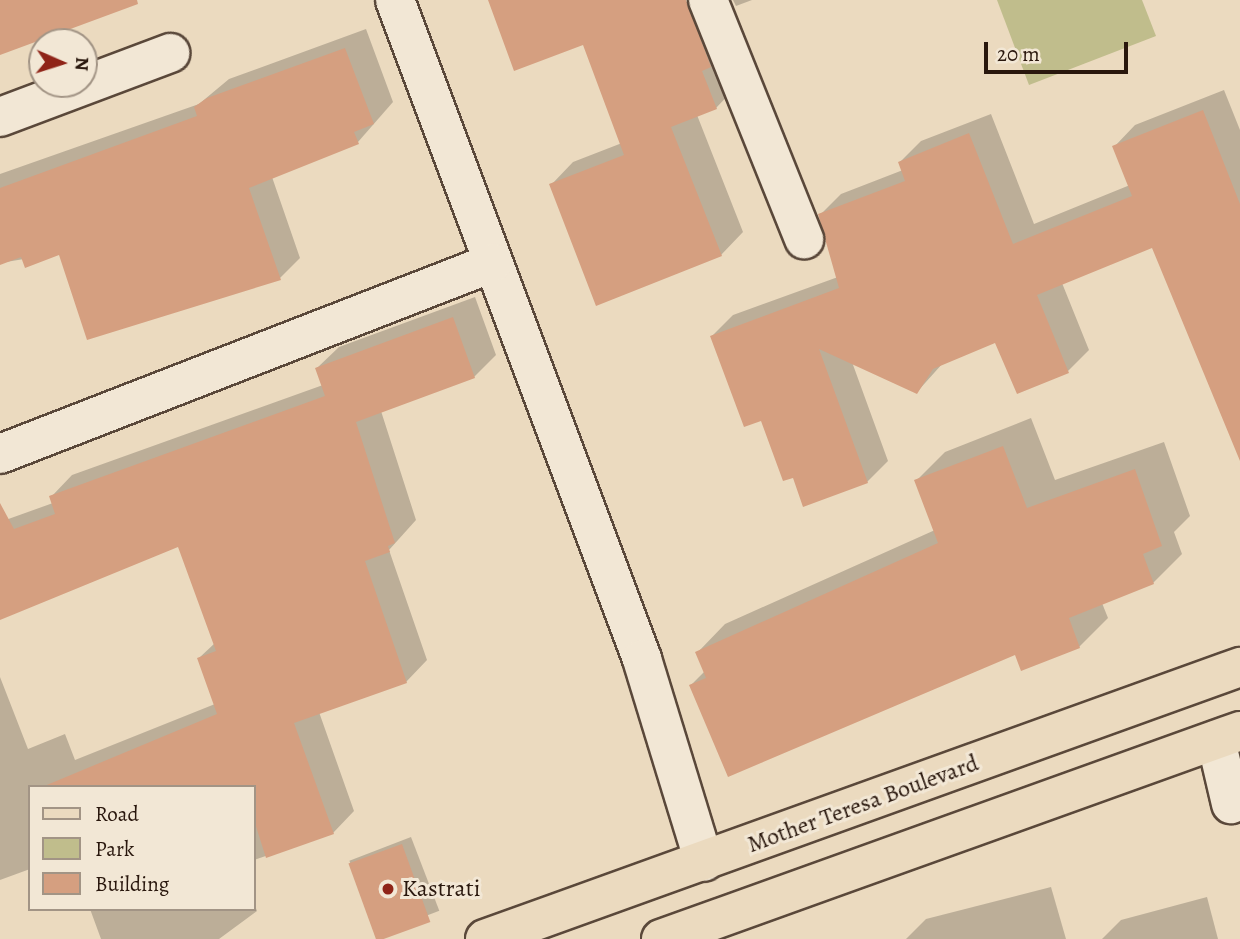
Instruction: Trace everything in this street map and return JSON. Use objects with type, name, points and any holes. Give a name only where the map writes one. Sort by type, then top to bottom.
[{"type":"main road","name":"Mother Teresa Boulevard","points":[[485,939],[1240,667]]},
{"type":"main road","points":[[661,939],[728,928],[1228,735]]},
{"type":"street","points":[[395,0],[642,659],[704,862]]},
{"type":"street","points":[[708,0],[804,239]]},
{"type":"street","points":[[0,117],[170,53]]},
{"type":"street","points":[[0,454],[492,263]]},
{"type":"street","points":[[1228,735],[1231,804]]},
{"type":"green space","points":[[997,0],[1142,0],[1156,36],[1029,85]]},
{"type":"building","points":[[0,0],[137,0],[138,4],[73,28],[28,28],[28,45],[0,55]]},
{"type":"building","points":[[488,0],[686,0],[711,67],[702,71],[717,109],[671,127],[722,256],[596,306],[549,184],[624,155],[583,45],[514,71]]},
{"type":"building","points":[[345,48],[374,124],[354,132],[359,144],[249,188],[281,280],[87,340],[59,255],[25,268],[21,257],[0,265],[0,188],[197,116],[194,107],[207,98]]},
{"type":"building","points":[[1203,110],[1240,204],[1240,461],[1152,248],[1037,295],[1069,373],[1017,394],[995,343],[933,369],[917,394],[819,349],[868,483],[803,507],[793,478],[783,481],[761,421],[744,427],[710,336],[839,288],[818,214],[905,181],[898,162],[969,133],[1013,244],[1132,196],[1112,146]]},
{"type":"building","points":[[453,317],[475,378],[356,422],[395,543],[388,546],[390,552],[365,561],[407,683],[294,723],[334,834],[266,858],[256,826],[256,785],[47,785],[217,714],[197,658],[216,651],[178,547],[0,620],[0,503],[14,529],[55,514],[49,496],[325,396],[315,368]]},
{"type":"building","points":[[1003,446],[1027,508],[1135,469],[1162,546],[1143,554],[1154,584],[1069,618],[1080,648],[1021,671],[1015,655],[728,777],[689,685],[706,678],[695,652],[938,543],[914,480]]},
{"type":"building","name":"Kastrati","points":[[402,844],[430,922],[384,939],[376,939],[348,863]]},
{"type":"place","name":"Kastrati","points":[[388,889]]}]
